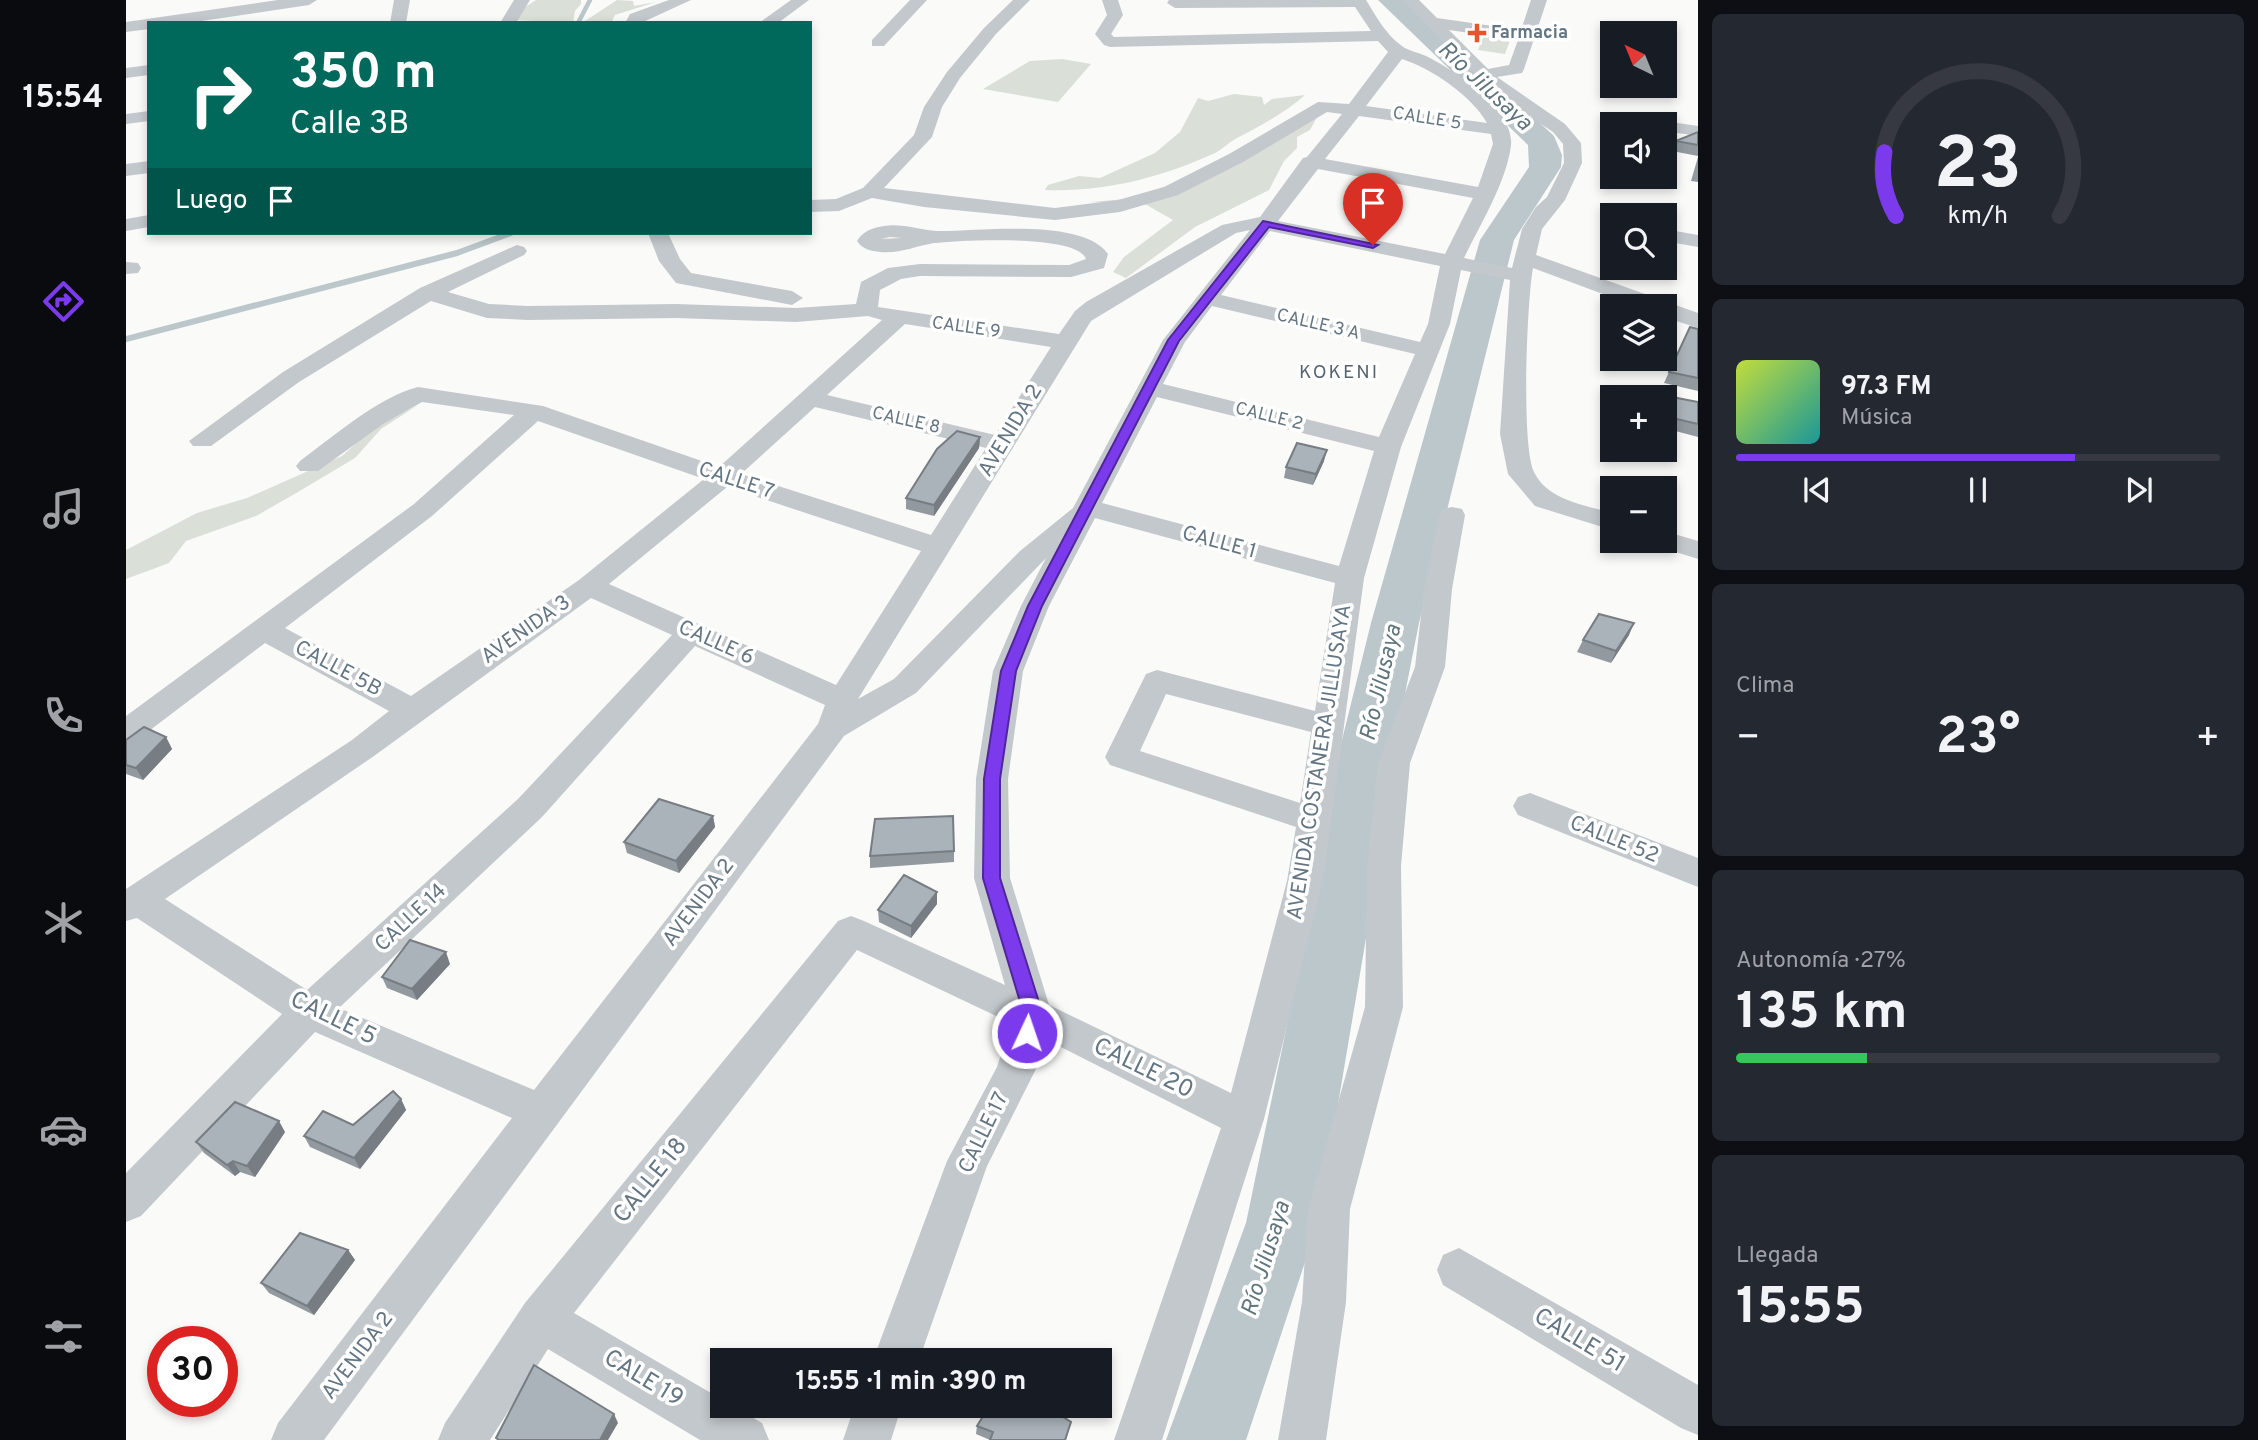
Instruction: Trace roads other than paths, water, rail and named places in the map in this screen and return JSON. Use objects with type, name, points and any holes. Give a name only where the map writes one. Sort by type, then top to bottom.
[{"type":"street","points":[[166,21],[309,0]]},
{"type":"street","points":[[398,21],[402,0]]},
{"type":"street","points":[[509,21],[522,0]]},
{"type":"street","points":[[634,20],[683,0]]},
{"type":"street","points":[[770,21],[801,0]]},
{"type":"street","points":[[878,43],[919,0]]},
{"type":"street","points":[[812,206],[839,205],[870,192],[923,137],[933,107],[953,76],[990,32],[1022,0]]},
{"type":"street","points":[[1110,0],[1115,15],[1102,34],[1110,42],[1382,36]]},
{"type":"street","points":[[1410,0],[1488,74],[1496,86],[1559,128],[1572,143],[1573,163],[1555,200],[1543,211],[1532,229],[1516,269],[1513,434],[1521,474],[1544,500],[1600,518]]},
{"type":"street","points":[[1488,74],[1516,69],[1535,0]]},
{"type":"street","points":[[1175,3],[1358,1],[1382,36],[1397,51],[1420,60],[1468,91],[1487,107],[1500,130]]},
{"type":"street","points":[[1436,23],[1526,36]]},
{"type":"street","points":[[126,27],[147,24]]},
{"type":"street","points":[[1033,1015],[992,878],[992,779],[1008,671],[1035,606],[1089,508],[1129,423],[1151,388],[1174,340],[1267,224],[1310,162],[1394,59],[1397,51]]},
{"type":"street","points":[[126,65],[147,61]]},
{"type":"street","points":[[126,74],[147,70]]},
{"type":"street","name":"CALLE 5","points":[[870,192],[924,201],[1055,214],[1120,206],[1171,191],[1236,158],[1324,106],[1500,130]]},
{"type":"street","points":[[126,119],[147,116]]},
{"type":"street","points":[[1677,128],[1698,131]]},
{"type":"street","name":"AVENIDA COSTANERA JILLUSAYA","points":[[1138,1440],[1244,1119],[1305,881],[1326,725],[1350,578],[1388,447],[1430,351],[1462,264],[1502,144],[1500,130]]},
{"type":"street","points":[[1310,162],[1485,194]]},
{"type":"street","points":[[126,170],[147,167]]},
{"type":"street","points":[[126,225],[147,221]]},
{"type":"street","name":"AVENIDA 2","points":[[295,1440],[838,714],[938,547],[1083,316],[1094,307],[1242,223],[1267,224],[1462,264],[1516,269],[1610,294]]},
{"type":"street","points":[[659,235],[670,261],[684,278],[867,310]]},
{"type":"street","points":[[867,310],[869,287],[896,273],[920,270],[1071,271],[1096,263],[1097,254],[1091,246],[1054,236],[937,237]]},
{"type":"street","points":[[1677,237],[1698,241]]},
{"type":"street","points":[[202,441],[291,377],[428,293],[517,251]]},
{"type":"street","points":[[428,293],[487,311],[527,313],[676,311],[796,315],[867,310]]},
{"type":"street","name":"CALLE 3 A","points":[[1206,298],[1430,351]]},
{"type":"street","name":"CALLE 9","points":[[867,310],[898,318],[1065,342]]},
{"type":"street","points":[[1677,314],[1698,321]]},
{"type":"street","name":"AVENIDA 3","points":[[132,904],[363,748],[412,710],[589,586],[723,477],[898,318]]},
{"type":"street","name":"CALLE 2","points":[[1151,388],[1388,447]]},
{"type":"street","name":"CALLE 7","points":[[309,466],[374,419],[418,394],[534,411],[723,477],[938,547]]},
{"type":"street","name":"CALLE 8","points":[[808,398],[1004,444]]},
{"type":"street","points":[[126,732],[423,510],[534,411]]},
{"type":"street","points":[[838,714],[905,686],[1030,557],[1089,508]]},
{"type":"street","name":"CALLE 1","points":[[1089,508],[1350,578]]},
{"type":"street","points":[[1302,1440],[1324,1302],[1329,1209],[1384,1007],[1384,866],[1394,764],[1430,667],[1438,589],[1452,515]]},
{"type":"street","points":[[1677,543],[1698,550]]},
{"type":"street","name":"CALLE 6","points":[[589,586],[692,631],[838,714]]},
{"type":"street","name":"CALLE 5B","points":[[263,629],[412,710]]},
{"type":"street","name":"CALLE 14","points":[[126,1202],[309,1012],[530,808],[692,631]]},
{"type":"street","points":[[1313,820],[1121,757],[1157,681],[1326,725]]},
{"type":"street","name":"CALLE 52","points":[[1530,806],[1698,873]]},
{"type":"street","name":"CALLE 5","points":[[132,904],[309,1012],[542,1112]]},
{"type":"street","name":"CALLE 20","points":[[851,931],[1033,1015],[1244,1119]]},
{"type":"street","name":"CALLE 18","points":[[462,1440],[541,1319],[851,931]]},
{"type":"street","name":"CALLE 17","points":[[900,1348],[968,1161],[1015,1071],[1033,1015]]},
{"type":"street","name":"CALLE 51","points":[[1459,1270],[1698,1411]]},
{"type":"street","name":"CALE 19","points":[[541,1319],[745,1440]]},
{"type":"street","points":[[867,1440],[875,1418]]},
{"type":"waterway","points":[[579,21],[590,0]]},
{"type":"waterway","name":"Río Jilusaya","points":[[1206,1440],[1282,1223],[1350,861],[1368,744],[1395,623],[1497,240],[1545,167],[1543,143],[1509,108],[1391,0]]},
{"type":"waterway","points":[[126,339],[457,253],[506,235]]},
{"type":"place","name":"Farmacia","points":[[1477,33]]},
{"type":"district","name":"KOKENI","points":[[1339,373]]}]
